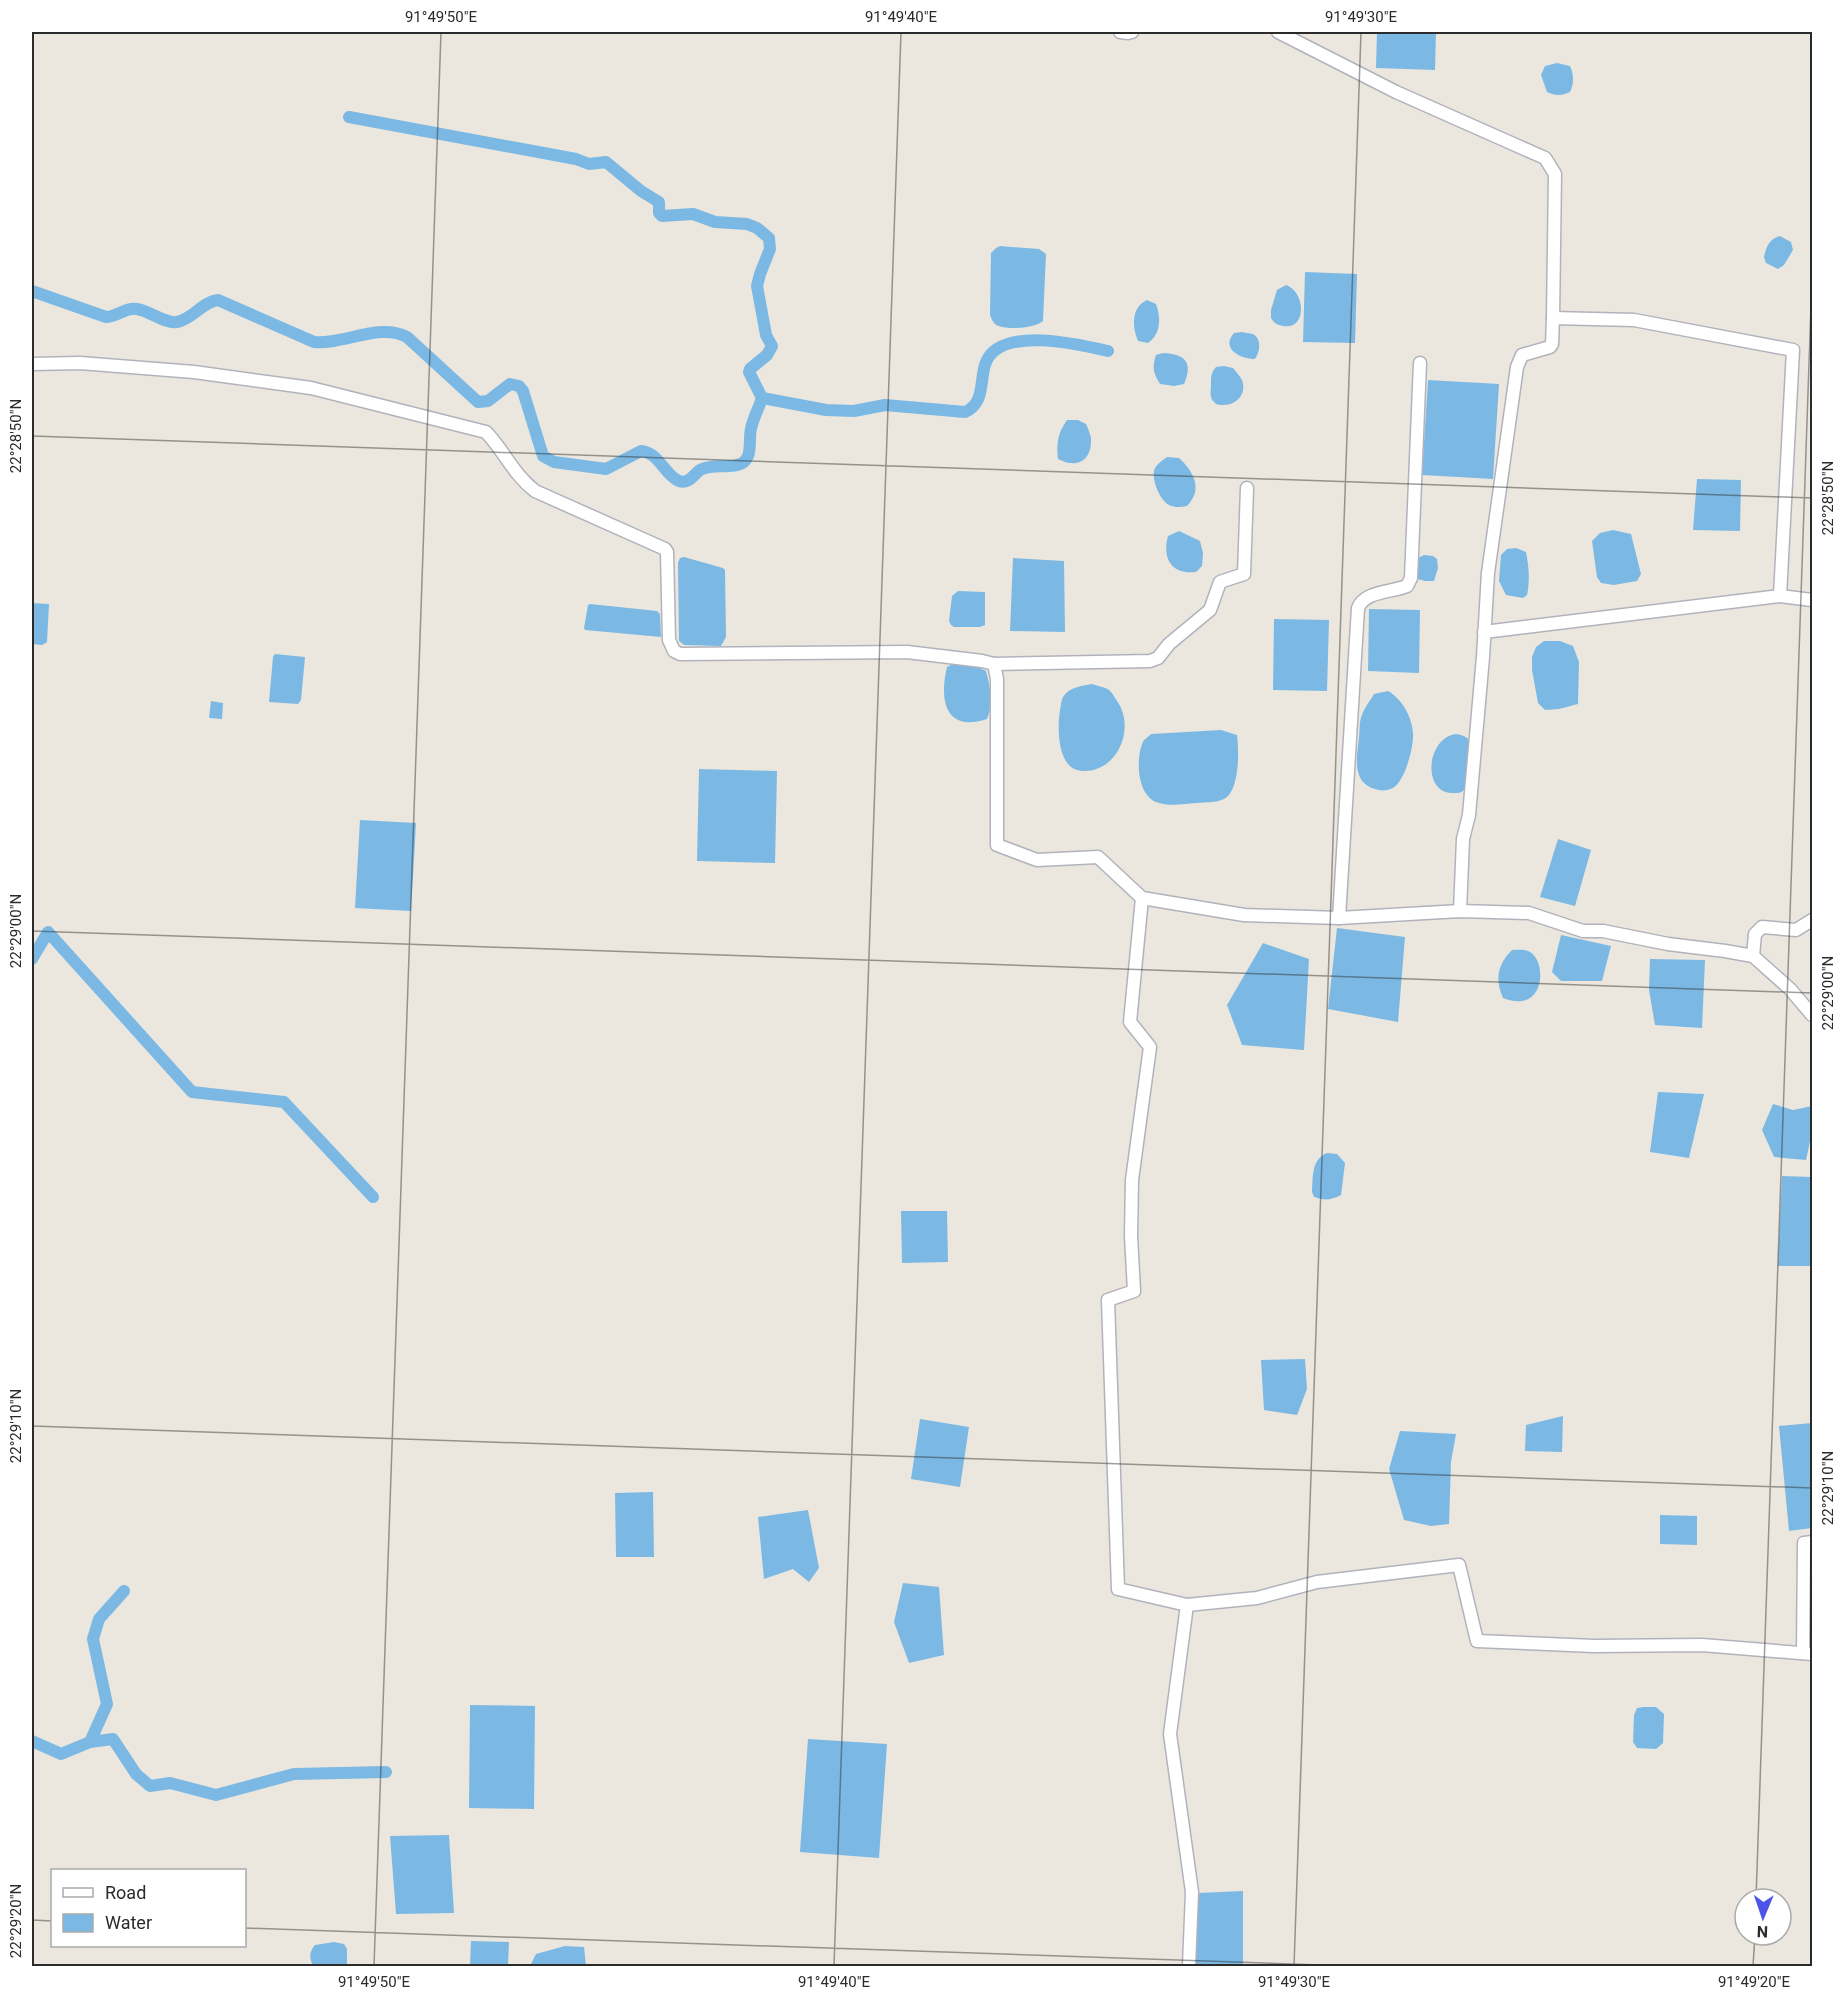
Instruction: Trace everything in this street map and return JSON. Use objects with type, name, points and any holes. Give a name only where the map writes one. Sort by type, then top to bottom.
[{"type":"street","points":[[1120,32],[1132,32]]},
{"type":"street","points":[[1278,32],[1396,92],[1545,158],[1555,174],[1552,344],[1550,347],[1522,355],[1519,359],[1488,573],[1469,815],[1463,839],[1460,911]]},
{"type":"street","points":[[1552,318],[1634,320],[1793,350],[1780,596]]},
{"type":"street","points":[[32,364],[80,363],[194,372],[311,388],[486,432],[499,446],[522,481],[535,491],[665,549],[667,552],[669,640],[674,651],[680,654],[907,652],[982,660],[994,664],[1150,661],[1158,658],[1169,644],[1210,610],[1220,582],[1244,574],[1247,488]]},
{"type":"street","points":[[1339,918],[1358,608],[1359,603],[1367,597],[1403,588],[1410,584],[1412,578],[1420,363]]},
{"type":"street","points":[[1484,632],[1780,596],[1812,600]]},
{"type":"street","points":[[994,664],[997,679],[997,845],[1037,860],[1098,857],[1142,898],[1244,915],[1339,918],[1460,911],[1528,913],[1583,931],[1603,931],[1668,944],[1753,956],[1790,988],[1812,1015]]},
{"type":"street","points":[[1142,898],[1130,1022],[1150,1047],[1132,1180],[1131,1236],[1134,1291],[1108,1300],[1118,1589],[1186,1605],[1257,1598],[1317,1582],[1459,1565],[1477,1641],[1594,1646],[1702,1645],[1808,1654],[1804,1543],[1812,1542]]},
{"type":"street","points":[[1753,956],[1755,933],[1761,927],[1796,930],[1812,920]]},
{"type":"street","points":[[1186,1605],[1170,1734],[1192,1892],[1189,1966]]},
{"type":"water","points":[[1377,32],[1436,32],[1435,70],[1376,68]]},
{"type":"water","points":[[1557,63],[1570,66],[1573,76],[1570,92],[1561,95],[1547,92],[1541,75],[1545,66]]},
{"type":"water","points":[[1780,236],[1791,242],[1793,250],[1784,265],[1778,269],[1766,263],[1764,257],[1769,244]]},
{"type":"water","points":[[1000,246],[1039,249],[1046,254],[1043,321],[1040,323],[1029,327],[1009,328],[997,325],[992,320],[990,315],[991,253]]},
{"type":"water","points":[[1305,272],[1357,274],[1355,343],[1303,342]]},
{"type":"water","points":[[1286,285],[1297,294],[1301,309],[1297,322],[1291,326],[1276,324],[1271,318],[1277,290]]},
{"type":"water","points":[[1147,300],[1156,304],[1159,315],[1158,330],[1148,343],[1138,341],[1134,324],[1138,307]]},
{"type":"water","points":[[1234,333],[1253,334],[1258,339],[1259,349],[1255,359],[1239,355],[1229,344]]},
{"type":"water","points":[[1163,353],[1177,355],[1186,361],[1188,370],[1184,384],[1174,386],[1160,384],[1154,370],[1154,363],[1156,355]]},
{"type":"water","points":[[1216,367],[1233,368],[1238,374],[1242,380],[1243,390],[1240,398],[1233,403],[1219,405],[1211,398],[1211,377]]},
{"type":"water","points":[[1428,380],[1499,384],[1493,479],[1422,475]]},
{"type":"water","points":[[1067,420],[1078,420],[1086,424],[1091,438],[1089,452],[1082,461],[1077,463],[1058,459],[1058,438]]},
{"type":"water","points":[[1167,457],[1179,458],[1195,480],[1195,493],[1187,506],[1169,505],[1157,490],[1154,471],[1157,465]]},
{"type":"water","points":[[1697,479],[1741,480],[1740,531],[1693,530]]},
{"type":"water","points":[[1613,530],[1631,534],[1641,574],[1637,581],[1614,585],[1601,583],[1597,577],[1592,541],[1600,533]]},
{"type":"water","points":[[1179,531],[1200,541],[1203,553],[1202,566],[1196,572],[1180,571],[1170,563],[1166,551],[1168,536]]},
{"type":"water","points":[[1516,548],[1526,552],[1528,563],[1528,590],[1527,595],[1523,598],[1506,595],[1499,581],[1501,555],[1507,549]]},
{"type":"water","points":[[1424,555],[1437,559],[1438,568],[1434,581],[1418,579],[1416,562]]},
{"type":"water","points":[[684,557],[725,570],[726,637],[721,646],[684,645],[679,641],[678,563],[680,558]]},
{"type":"water","points":[[1013,558],[1064,561],[1065,632],[1010,631]]},
{"type":"water","points":[[958,591],[985,592],[985,625],[954,627],[951,625],[949,621],[952,596]]},
{"type":"water","points":[[32,603],[49,604],[47,642],[42,645],[32,644]]},
{"type":"water","points":[[590,604],[657,611],[660,614],[661,637],[585,630]]},
{"type":"water","points":[[1369,609],[1420,610],[1419,673],[1368,671]]},
{"type":"water","points":[[1274,619],[1329,620],[1327,691],[1273,690]]},
{"type":"water","points":[[1544,641],[1560,641],[1573,646],[1579,662],[1578,704],[1545,710],[1538,703],[1532,657],[1536,647]]},
{"type":"water","points":[[275,654],[305,657],[301,700],[298,704],[269,702]]},
{"type":"water","points":[[955,663],[971,664],[986,671],[991,701],[987,719],[973,722],[962,721],[948,711],[945,702],[945,679],[947,667]]},
{"type":"water","points":[[1092,684],[1111,692],[1122,712],[1125,723],[1124,735],[1114,756],[1106,764],[1083,771],[1074,769],[1064,756],[1059,737],[1059,718],[1063,697],[1069,691]]},
{"type":"water","points":[[1388,691],[1405,709],[1411,721],[1413,739],[1408,763],[1401,778],[1393,788],[1382,790],[1367,786],[1362,781],[1357,768],[1357,753],[1360,720],[1364,710],[1374,694]]},
{"type":"water","points":[[211,701],[223,703],[222,719],[209,718]]},
{"type":"water","points":[[1221,730],[1237,735],[1236,779],[1229,795],[1217,801],[1176,805],[1161,804],[1150,798],[1142,784],[1139,759],[1143,743],[1151,734]]},
{"type":"water","points":[[1456,734],[1465,737],[1471,743],[1470,768],[1464,790],[1460,793],[1450,793],[1441,790],[1435,783],[1432,764],[1439,744]]},
{"type":"water","points":[[699,769],[777,771],[775,863],[697,861]]},
{"type":"water","points":[[360,820],[416,823],[411,911],[355,908]]},
{"type":"water","points":[[1558,839],[1591,850],[1575,906],[1540,897]]},
{"type":"water","points":[[1337,928],[1405,937],[1398,1022],[1328,1009]]},
{"type":"water","points":[[1561,935],[1611,946],[1602,981],[1561,981],[1552,972]]},
{"type":"water","points":[[1263,943],[1309,959],[1304,1050],[1242,1045],[1227,1005]]},
{"type":"water","points":[[1512,950],[1530,952],[1539,965],[1539,985],[1528,999],[1517,1001],[1503,998],[1500,991],[1498,979],[1500,967]]},
{"type":"water","points":[[1650,959],[1705,960],[1702,1028],[1655,1025],[1649,990]]},
{"type":"water","points":[[1658,1092],[1704,1094],[1689,1158],[1650,1152]]},
{"type":"water","points":[[1773,1104],[1793,1110],[1812,1106],[1812,1132],[1806,1160],[1774,1157],[1762,1130]]},
{"type":"water","points":[[1327,1153],[1337,1154],[1345,1163],[1341,1195],[1331,1199],[1314,1197],[1312,1192],[1315,1164]]},
{"type":"water","points":[[1782,1176],[1812,1177],[1812,1266],[1778,1266]]},
{"type":"water","points":[[901,1211],[947,1211],[948,1262],[902,1263]]},
{"type":"water","points":[[1305,1359],[1307,1389],[1297,1415],[1264,1410],[1261,1360]]},
{"type":"water","points":[[1563,1416],[1562,1452],[1525,1451],[1526,1425]]},
{"type":"water","points":[[920,1419],[969,1427],[960,1487],[911,1479]]},
{"type":"water","points":[[1812,1423],[1812,1528],[1789,1531],[1779,1426]]},
{"type":"water","points":[[1400,1431],[1456,1434],[1451,1462],[1449,1524],[1431,1526],[1404,1520],[1389,1469]]},
{"type":"water","points":[[653,1492],[654,1557],[616,1557],[615,1493]]},
{"type":"water","points":[[808,1510],[819,1568],[809,1582],[793,1569],[764,1579],[758,1517]]},
{"type":"water","points":[[1660,1515],[1697,1516],[1697,1545],[1660,1544]]},
{"type":"water","points":[[903,1583],[939,1587],[944,1655],[909,1663],[894,1622]]},
{"type":"water","points":[[470,1705],[535,1706],[534,1809],[469,1808]]},
{"type":"water","points":[[1656,1707],[1664,1714],[1663,1743],[1656,1749],[1637,1748],[1633,1742],[1634,1715],[1637,1708]]},
{"type":"water","points":[[808,1739],[887,1744],[879,1858],[800,1852]]},
{"type":"water","points":[[449,1835],[454,1913],[396,1914],[390,1836]]},
{"type":"water","points":[[1243,1891],[1243,1966],[1195,1966],[1198,1893]]},
{"type":"water","points":[[471,1941],[509,1942],[508,1966],[470,1966]]},
{"type":"water","points":[[334,1942],[344,1944],[347,1949],[347,1966],[313,1966],[310,1955],[315,1945]]},
{"type":"water","points":[[565,1946],[584,1947],[586,1966],[530,1966],[536,1954]]},
{"type":"waterway","points":[[349,117],[576,159],[589,164],[606,162],[641,191],[659,202],[659,213],[662,216],[693,214],[715,222],[747,224],[757,228],[769,238],[770,249],[757,286],[766,335],[772,346],[767,355],[749,372],[762,398]]},
{"type":"waterway","points":[[32,291],[106,317],[129,309],[137,309],[172,322],[188,318],[207,304],[218,300],[314,342],[326,342],[373,333],[396,333],[407,337],[478,402],[488,401],[510,384],[519,386],[523,391],[543,456],[554,462],[606,469],[641,451],[652,455],[672,477],[684,482],[704,468],[733,466],[745,461],[749,453],[750,432],[762,398],[826,410],[854,411],[885,405],[965,412],[972,408],[979,397],[986,362],[994,351],[1007,344],[1041,340],[1108,351]]},
{"type":"waterway","points":[[32,959],[48,932],[192,1092],[284,1102],[373,1197]]},
{"type":"waterway","points":[[90,1742],[107,1704],[93,1639],[99,1619],[124,1591]]},
{"type":"waterway","points":[[32,1741],[61,1754],[90,1742],[113,1739],[136,1774],[150,1786],[170,1783],[216,1795],[294,1774],[386,1772]]}]
